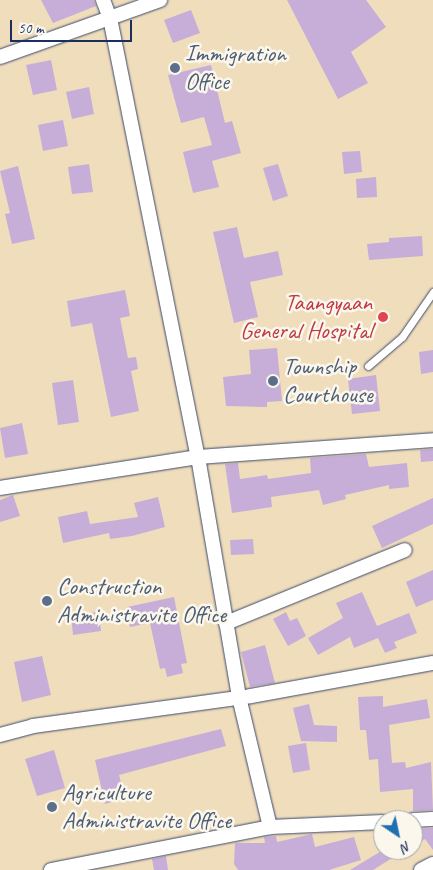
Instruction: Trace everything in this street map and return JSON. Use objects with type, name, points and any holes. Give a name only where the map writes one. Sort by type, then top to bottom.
[{"type":"street","points":[[103,0],[110,18],[198,457],[239,697],[270,827]]},
{"type":"street","points":[[0,57],[160,0]]},
{"type":"street","points":[[0,488],[198,457],[433,440]]},
{"type":"street","points":[[226,623],[405,550]]},
{"type":"street","points":[[0,734],[32,726],[239,697],[433,663]]},
{"type":"street","points":[[51,870],[270,827],[373,822]]},
{"type":"street","points":[[421,870],[433,864]]},
{"type":"lane","points":[[368,366],[402,337],[433,292]]},
{"type":"building","points":[[41,0],[94,0],[96,6],[53,23]]},
{"type":"building","points":[[287,0],[366,0],[386,27],[351,52],[368,83],[338,99]]},
{"type":"building","points":[[191,10],[200,33],[173,43],[164,20]]},
{"type":"building","points":[[51,60],[57,90],[33,95],[26,65]]},
{"type":"building","points":[[211,65],[225,123],[232,121],[241,153],[212,161],[219,187],[193,193],[183,152],[212,145],[204,117],[181,123],[168,75]]},
{"type":"building","points":[[89,87],[94,114],[72,119],[66,92]]},
{"type":"building","points":[[63,120],[68,146],[43,151],[38,125]]},
{"type":"building","points":[[360,151],[362,172],[344,174],[342,152]]},
{"type":"building","points":[[89,164],[93,192],[72,194],[68,167]]},
{"type":"building","points":[[278,164],[288,196],[273,201],[263,168]]},
{"type":"building","points":[[18,166],[35,239],[12,244],[5,214],[10,213],[0,171]]},
{"type":"building","points":[[376,177],[377,197],[357,198],[356,179]]},
{"type":"building","points":[[237,227],[244,258],[278,251],[283,275],[250,282],[258,317],[234,323],[213,232]]},
{"type":"building","points":[[422,236],[423,256],[369,260],[367,244],[389,242],[389,238]]},
{"type":"building","points":[[125,290],[130,316],[120,318],[128,358],[136,357],[138,369],[131,371],[139,411],[111,417],[92,323],[71,327],[67,301]]},
{"type":"building","points":[[277,348],[282,401],[267,402],[267,407],[226,406],[223,377],[251,374],[249,350]]},
{"type":"building","points":[[433,350],[433,372],[421,374],[419,352]]},
{"type":"building","points":[[376,375],[380,411],[352,414],[348,379]]},
{"type":"building","points":[[73,380],[79,422],[58,425],[52,383]]},
{"type":"building","points":[[22,423],[28,454],[5,458],[0,428]]},
{"type":"building","points":[[433,449],[433,461],[421,462],[420,450]]},
{"type":"building","points":[[366,454],[369,467],[407,463],[409,487],[389,489],[389,485],[345,495],[346,499],[323,505],[319,490],[271,497],[272,507],[232,513],[225,464],[238,463],[240,479],[267,475],[268,479],[311,473],[310,458]]},
{"type":"building","points":[[13,495],[20,516],[0,522],[0,500]]},
{"type":"building","points":[[158,497],[165,527],[132,536],[110,539],[109,533],[63,543],[58,517],[87,511],[90,524],[138,517],[134,503]]},
{"type":"building","points":[[433,498],[433,524],[382,548],[372,526]]},
{"type":"building","points":[[253,539],[254,554],[231,555],[230,540]]},
{"type":"building","points":[[433,570],[433,600],[416,607],[406,582]]},
{"type":"building","points":[[362,592],[377,626],[409,613],[417,633],[394,642],[397,648],[385,653],[378,638],[354,648],[350,637],[318,655],[308,638],[343,618],[336,603]]},
{"type":"building","points":[[174,597],[187,663],[181,664],[183,673],[167,677],[165,668],[160,669],[150,623],[130,627],[127,607]]},
{"type":"building","points":[[99,612],[101,631],[73,635],[71,615]]},
{"type":"building","points":[[286,612],[290,621],[297,618],[306,636],[288,646],[273,619]]},
{"type":"building","points":[[265,645],[275,683],[250,687],[241,652]]},
{"type":"building","points":[[42,656],[51,695],[22,702],[14,662]]},
{"type":"building","points":[[383,696],[383,707],[427,699],[430,718],[389,725],[392,763],[405,762],[406,768],[431,762],[433,810],[413,810],[413,789],[380,792],[378,759],[369,760],[366,730],[360,730],[358,697]]},
{"type":"building","points":[[309,704],[314,725],[337,726],[337,742],[301,741],[293,708]]},
{"type":"building","points":[[221,729],[226,746],[119,775],[125,798],[105,804],[95,760]]},
{"type":"building","points":[[306,743],[310,770],[293,773],[288,746]]},
{"type":"building","points":[[54,750],[65,788],[37,796],[25,759]]},
{"type":"building","points":[[423,828],[433,828],[433,850],[425,839],[423,840]]},
{"type":"building","points":[[312,834],[315,847],[354,837],[361,860],[329,870],[238,870],[234,864],[235,843],[265,843],[264,837],[276,836],[277,842]]},
{"type":"building","points":[[166,856],[168,870],[154,870],[152,859]]},
{"type":"building","points":[[373,856],[373,860],[389,860],[373,870],[350,870]]},
{"type":"place","name":"Immigration Office","points":[[175,68]]},
{"type":"place","name":"Taangyaan General Hospital","points":[[383,317]]},
{"type":"place","name":"Township Courthouse","points":[[273,381]]},
{"type":"place","name":"Construction Administravite Office","points":[[47,601]]},
{"type":"place","name":"Agriculture Administravite Office","points":[[52,807]]}]
